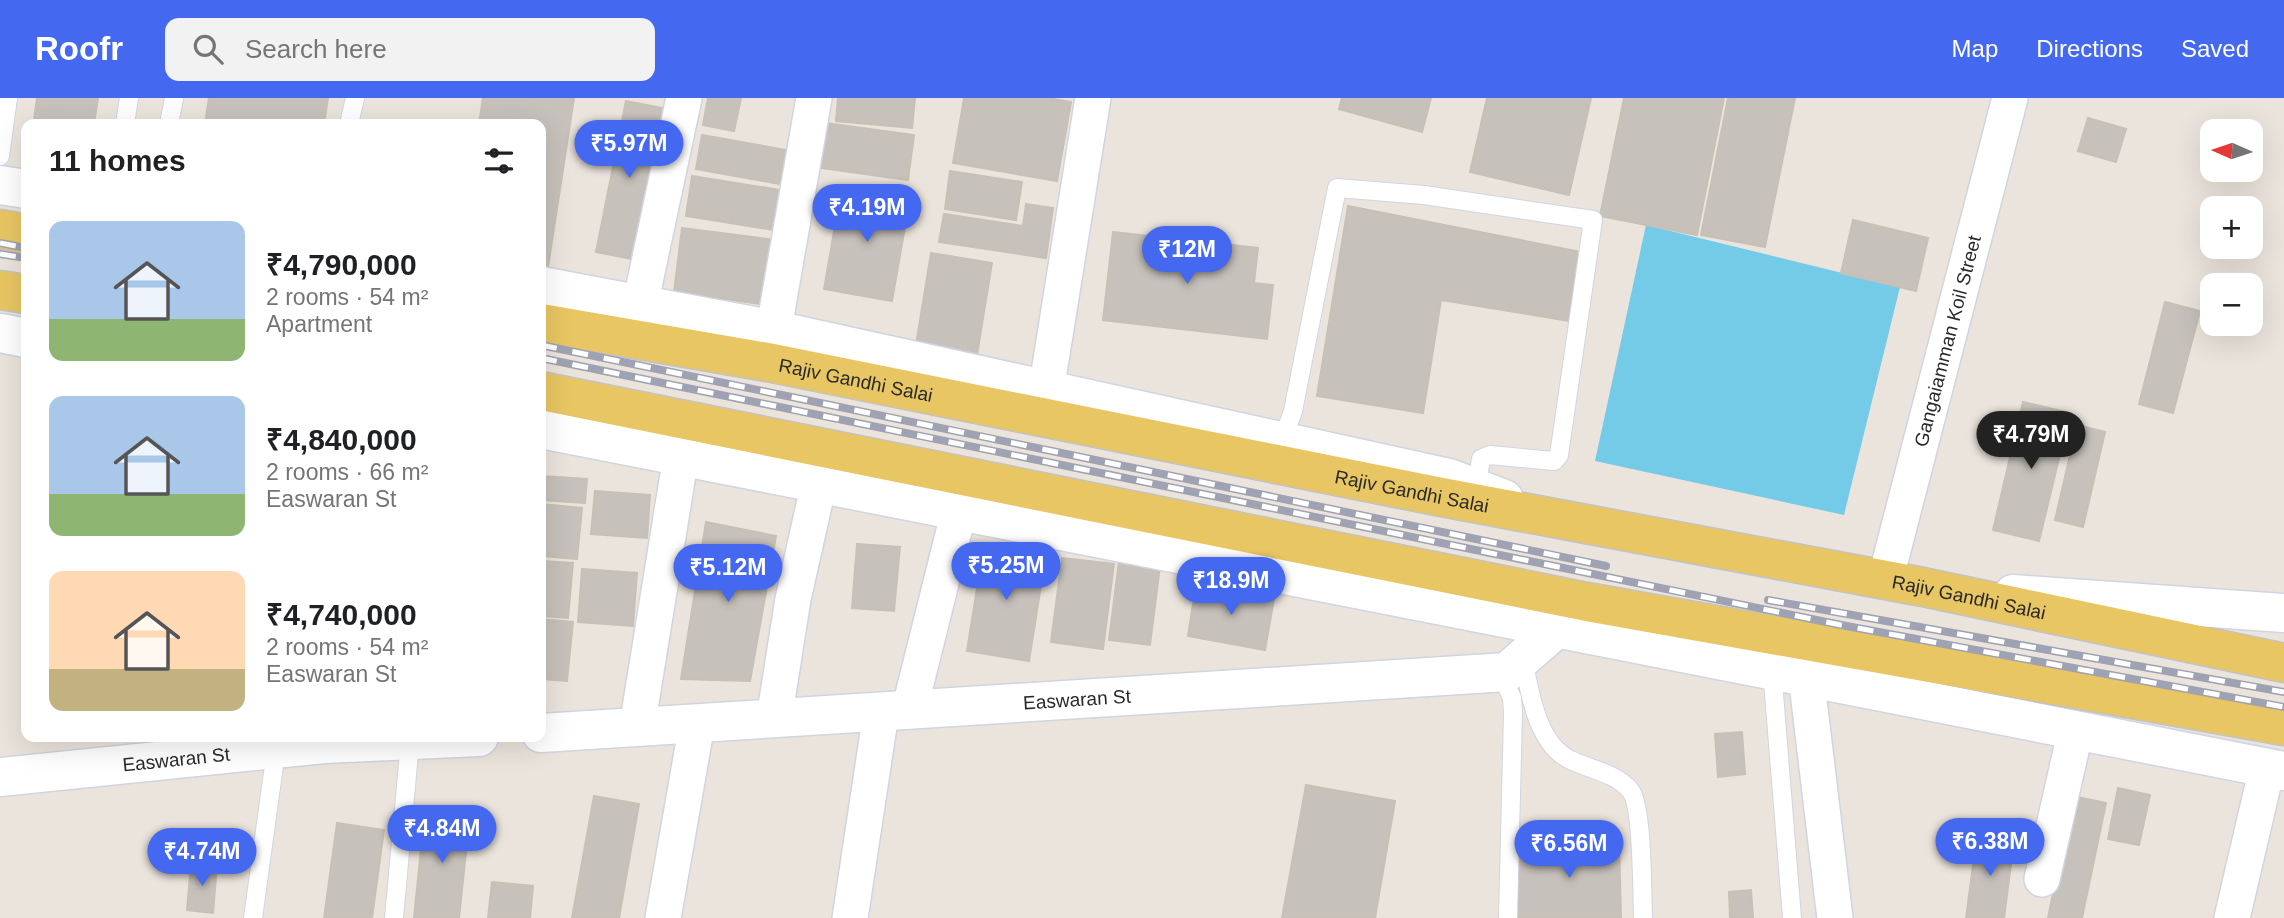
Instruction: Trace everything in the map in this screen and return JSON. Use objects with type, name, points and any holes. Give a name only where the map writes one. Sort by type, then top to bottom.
[{"type":"main road","points":[[0,229],[21,233]]},
{"type":"main road","points":[[0,290],[21,294]]},
{"type":"main road","name":"Rajiv Gandhi Salai","points":[[546,324],[771,346],[1555,519],[1923,587],[2284,663]]},
{"type":"main road","points":[[546,392],[1587,602],[2284,726]]},
{"type":"street","points":[[640,305],[684,98]]},
{"type":"street","points":[[546,287],[640,305],[771,346],[814,98]]},
{"type":"street","points":[[1093,98],[1045,405],[1282,442],[1449,478],[1555,519]]},
{"type":"street","name":"Gangaiamman Koil Street","points":[[1885,581],[2010,98]]},
{"type":"street","points":[[0,185],[21,189]]},
{"type":"street","points":[[0,333],[21,337]]},
{"type":"street","points":[[546,430],[2275,769],[2232,918]]},
{"type":"street","points":[[637,727],[681,456]]},
{"type":"street","points":[[774,719],[793,599],[819,483]]},
{"type":"street","points":[[850,918],[895,712],[959,511]]},
{"type":"street","points":[[1923,587],[2284,613]]},
{"type":"street","points":[[1512,665],[1587,602]]},
{"type":"street","name":"Easwaran St","points":[[546,733],[895,712],[1512,665]]},
{"type":"street","points":[[1788,672],[1835,918]]},
{"type":"street","points":[[663,918],[697,724]]},
{"type":"street","points":[[2042,879],[2076,729]]},
{"type":"street","name":"Easwaran St","points":[[0,777],[276,751],[319,742]]},
{"type":"lane","points":[[0,156],[8,98]]},
{"type":"lane","points":[[126,119],[130,98]]},
{"type":"lane","points":[[170,119],[174,98]]},
{"type":"lane","points":[[350,119],[355,98]]},
{"type":"lane","points":[[1282,442],[1293,411],[1337,188],[1424,195],[1593,220],[1559,456],[1554,461],[1490,455],[1481,459],[1476,488]]},
{"type":"lane","points":[[1507,918],[1512,665]]},
{"type":"lane","points":[[1512,665],[1533,712],[1548,737],[1569,760],[1609,774],[1632,791],[1638,811],[1643,918]]},
{"type":"lane","points":[[1788,672],[1792,918]]},
{"type":"lane","points":[[394,918],[410,742]]},
{"type":"lane","points":[[253,918],[276,751]]},
{"type":"water","points":[[1646,225],[1900,287],[1844,515],[1595,461]]},
{"type":"building","points":[[37,98],[98,98],[95,119],[34,119]]},
{"type":"building","points":[[209,98],[328,98],[325,119],[206,119]]},
{"type":"building","points":[[483,98],[574,98],[548,267],[546,119],[480,119]]},
{"type":"building","points":[[708,98],[741,98],[734,131],[703,125]]},
{"type":"building","points":[[838,98],[915,98],[912,128],[836,121]]},
{"type":"building","points":[[964,98],[1048,98],[1071,102],[1057,181],[953,163]]},
{"type":"building","points":[[1342,98],[1431,98],[1422,132],[1339,109]]},
{"type":"building","points":[[1487,98],[1591,98],[1569,195],[1470,172]]},
{"type":"building","points":[[1624,98],[1724,98],[1697,235],[1600,216]]},
{"type":"building","points":[[1728,98],[1795,98],[1765,247],[1701,235]]},
{"type":"building","points":[[626,101],[662,108],[632,259],[596,252]]},
{"type":"building","points":[[2088,118],[2126,129],[2116,162],[2078,151]]},
{"type":"building","points":[[826,123],[914,135],[908,180],[821,168]]},
{"type":"building","points":[[702,135],[786,150],[780,184],[696,169]]},
{"type":"building","points":[[950,171],[1022,182],[1016,220],[945,209]]},
{"type":"building","points":[[692,176],[780,190],[774,230],[686,216]]},
{"type":"building","points":[[842,186],[910,198],[892,301],[824,289]]},
{"type":"building","points":[[1026,204],[1053,208],[1046,258],[939,242],[944,214],[1023,226]]},
{"type":"building","points":[[1348,206],[1581,252],[1570,321],[1441,300],[1423,413],[1317,396]]},
{"type":"building","points":[[1853,220],[1928,238],[1916,291],[1841,273]]},
{"type":"building","points":[[682,228],[776,240],[767,305],[674,292]]},
{"type":"building","points":[[1113,232],[1258,248],[1254,283],[1273,285],[1267,339],[1103,320]]},
{"type":"building","points":[[931,253],[992,263],[975,367],[914,357]]},
{"type":"building","points":[[2165,302],[2200,311],[2173,413],[2139,404]]},
{"type":"building","points":[[2023,402],[2070,413],[2039,541],[1993,530]]},
{"type":"building","points":[[2077,425],[2105,432],[2083,527],[2055,520]]},
{"type":"building","points":[[546,476],[587,479],[585,503],[546,500]]},
{"type":"building","points":[[595,491],[650,495],[647,538],[591,534]]},
{"type":"building","points":[[546,504],[582,508],[577,559],[546,556]]},
{"type":"building","points":[[706,522],[776,536],[750,681],[681,679]]},
{"type":"building","points":[[857,544],[900,547],[894,611],[852,608]]},
{"type":"building","points":[[984,544],[1046,554],[1029,661],[967,651]]},
{"type":"building","points":[[1062,558],[1114,564],[1103,649],[1051,642]]},
{"type":"building","points":[[546,561],[573,563],[568,618],[546,616]]},
{"type":"building","points":[[1119,561],[1160,566],[1150,645],[1109,640]]},
{"type":"building","points":[[582,569],[637,573],[633,626],[578,622]]},
{"type":"building","points":[[1196,585],[1274,599],[1265,650],[1188,636]]},
{"type":"building","points":[[546,619],[573,622],[567,681],[546,679]]},
{"type":"building","points":[[1742,732],[1745,774],[1718,777],[1715,734]]},
{"type":"building","points":[[1306,785],[1395,801],[1375,918],[1282,918]]},
{"type":"building","points":[[2118,788],[2150,795],[2139,845],[2108,839]]},
{"type":"building","points":[[594,796],[639,804],[619,918],[572,918]]},
{"type":"building","points":[[2073,796],[2106,803],[2082,918],[2048,918]]},
{"type":"building","points":[[425,809],[470,814],[459,918],[414,918]]},
{"type":"building","points":[[337,823],[384,830],[372,918],[324,918]]},
{"type":"building","points":[[1977,836],[2014,841],[2004,918],[1966,918]]},
{"type":"building","points":[[1619,840],[1621,918],[1518,918],[1516,844]]},
{"type":"building","points":[[191,863],[217,865],[213,913],[187,910]]},
{"type":"building","points":[[492,882],[533,886],[530,918],[488,918]]},
{"type":"building","points":[[1751,890],[1753,918],[1730,918],[1729,892]]},
{"type":"railway","points":[[0,243],[21,247]]},
{"type":"railway","points":[[0,254],[21,257]]},
{"type":"railway","points":[[546,346],[1606,566]]},
{"type":"railway","points":[[546,359],[1841,625],[2284,707]]},
{"type":"railway","points":[[1768,600],[2284,692]]}]
